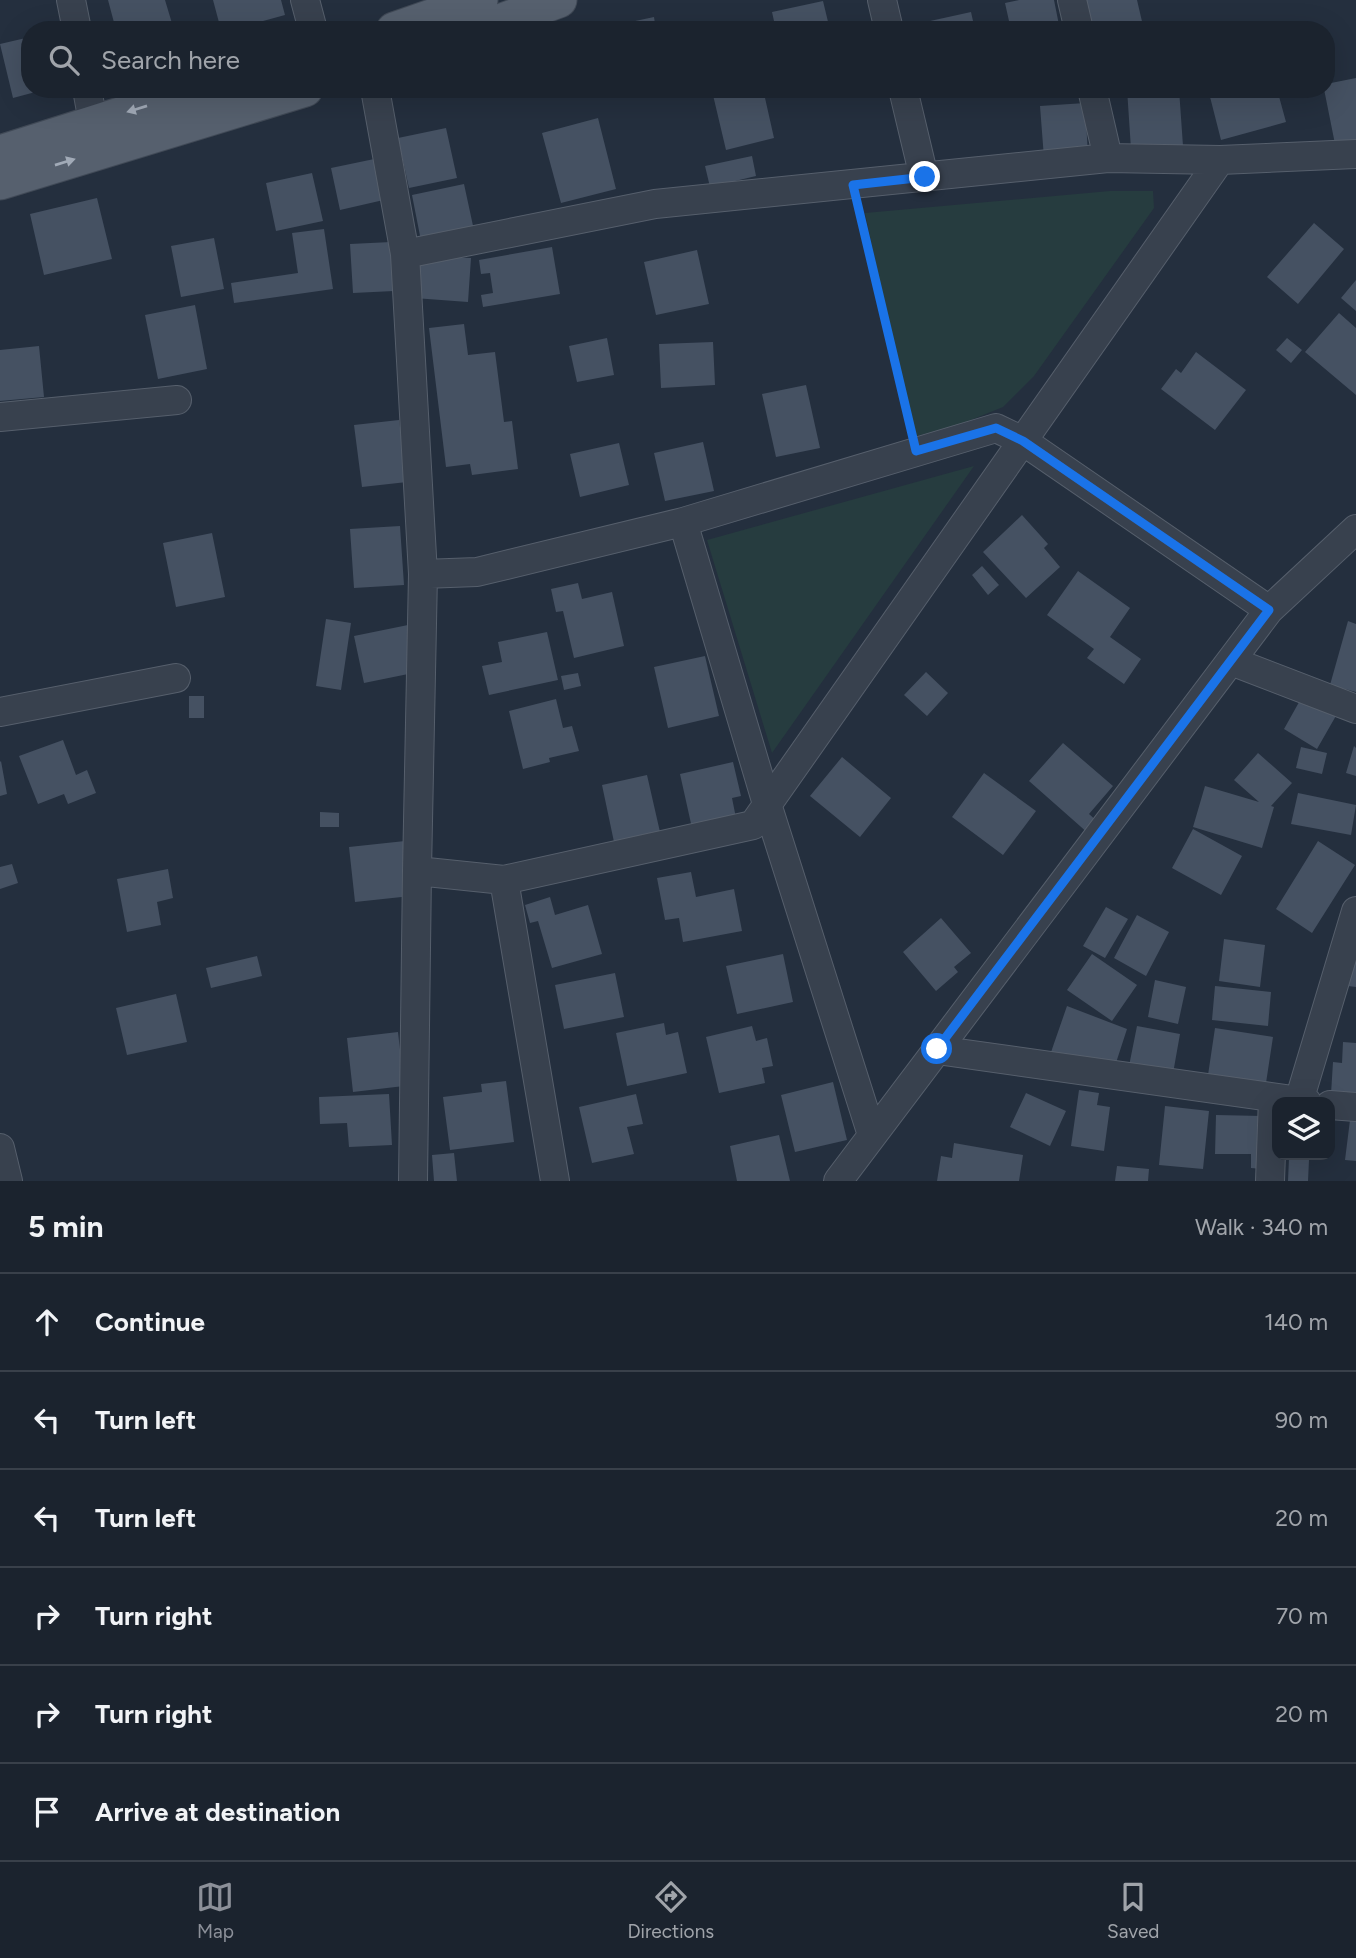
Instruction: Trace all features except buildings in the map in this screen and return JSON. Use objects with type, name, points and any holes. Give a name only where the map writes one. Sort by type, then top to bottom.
[{"type":"main road","points":[[420,21],[480,0]]},
{"type":"main road","points":[[502,21],[559,0]]},
{"type":"main road","points":[[0,153],[90,106],[143,98]]},
{"type":"main road","points":[[0,182],[275,98]]},
{"type":"street","points":[[71,0],[74,21]]},
{"type":"street","points":[[305,0],[311,21]]},
{"type":"street","points":[[881,0],[887,21]]},
{"type":"street","points":[[1072,0],[1077,21]]},
{"type":"street","points":[[377,98],[405,254],[423,574],[416,871],[413,1181]]},
{"type":"street","points":[[905,98],[925,177]]},
{"type":"street","points":[[1094,98],[1108,159]]},
{"type":"street","points":[[405,254],[655,204],[1108,159],[1220,160],[1356,154]]},
{"type":"street","points":[[416,871],[504,880],[753,825],[1220,160]]},
{"type":"street","points":[[0,417],[177,400]]},
{"type":"street","points":[[423,574],[477,572],[683,522],[996,428],[1023,441],[1269,610]]},
{"type":"street","points":[[683,522],[767,804],[872,1135]]},
{"type":"street","points":[[838,1181],[1269,610],[1356,529]]},
{"type":"street","points":[[1231,661],[1356,709]]},
{"type":"street","points":[[0,712],[176,677]]},
{"type":"street","points":[[504,880],[555,1181]]},
{"type":"street","points":[[1287,1097],[1356,911]]},
{"type":"street","points":[[937,1049],[1272,1098]]},
{"type":"street","points":[[1335,1105],[1356,1107]]},
{"type":"street","points":[[0,1148],[8,1181]]},
{"type":"street","points":[[1270,1181],[1274,1160]]},
{"type":"path","points":[[853,185],[916,451]]},
{"type":"green space","points":[[1110,191],[1153,191],[1154,208],[1034,376],[1003,407],[961,424],[913,437],[865,213]]},
{"type":"green space","points":[[974,466],[772,753],[707,540]]},
{"type":"route","points":[[925,177],[853,185],[916,451],[996,428],[1023,441],[1269,610],[937,1049]]}]
